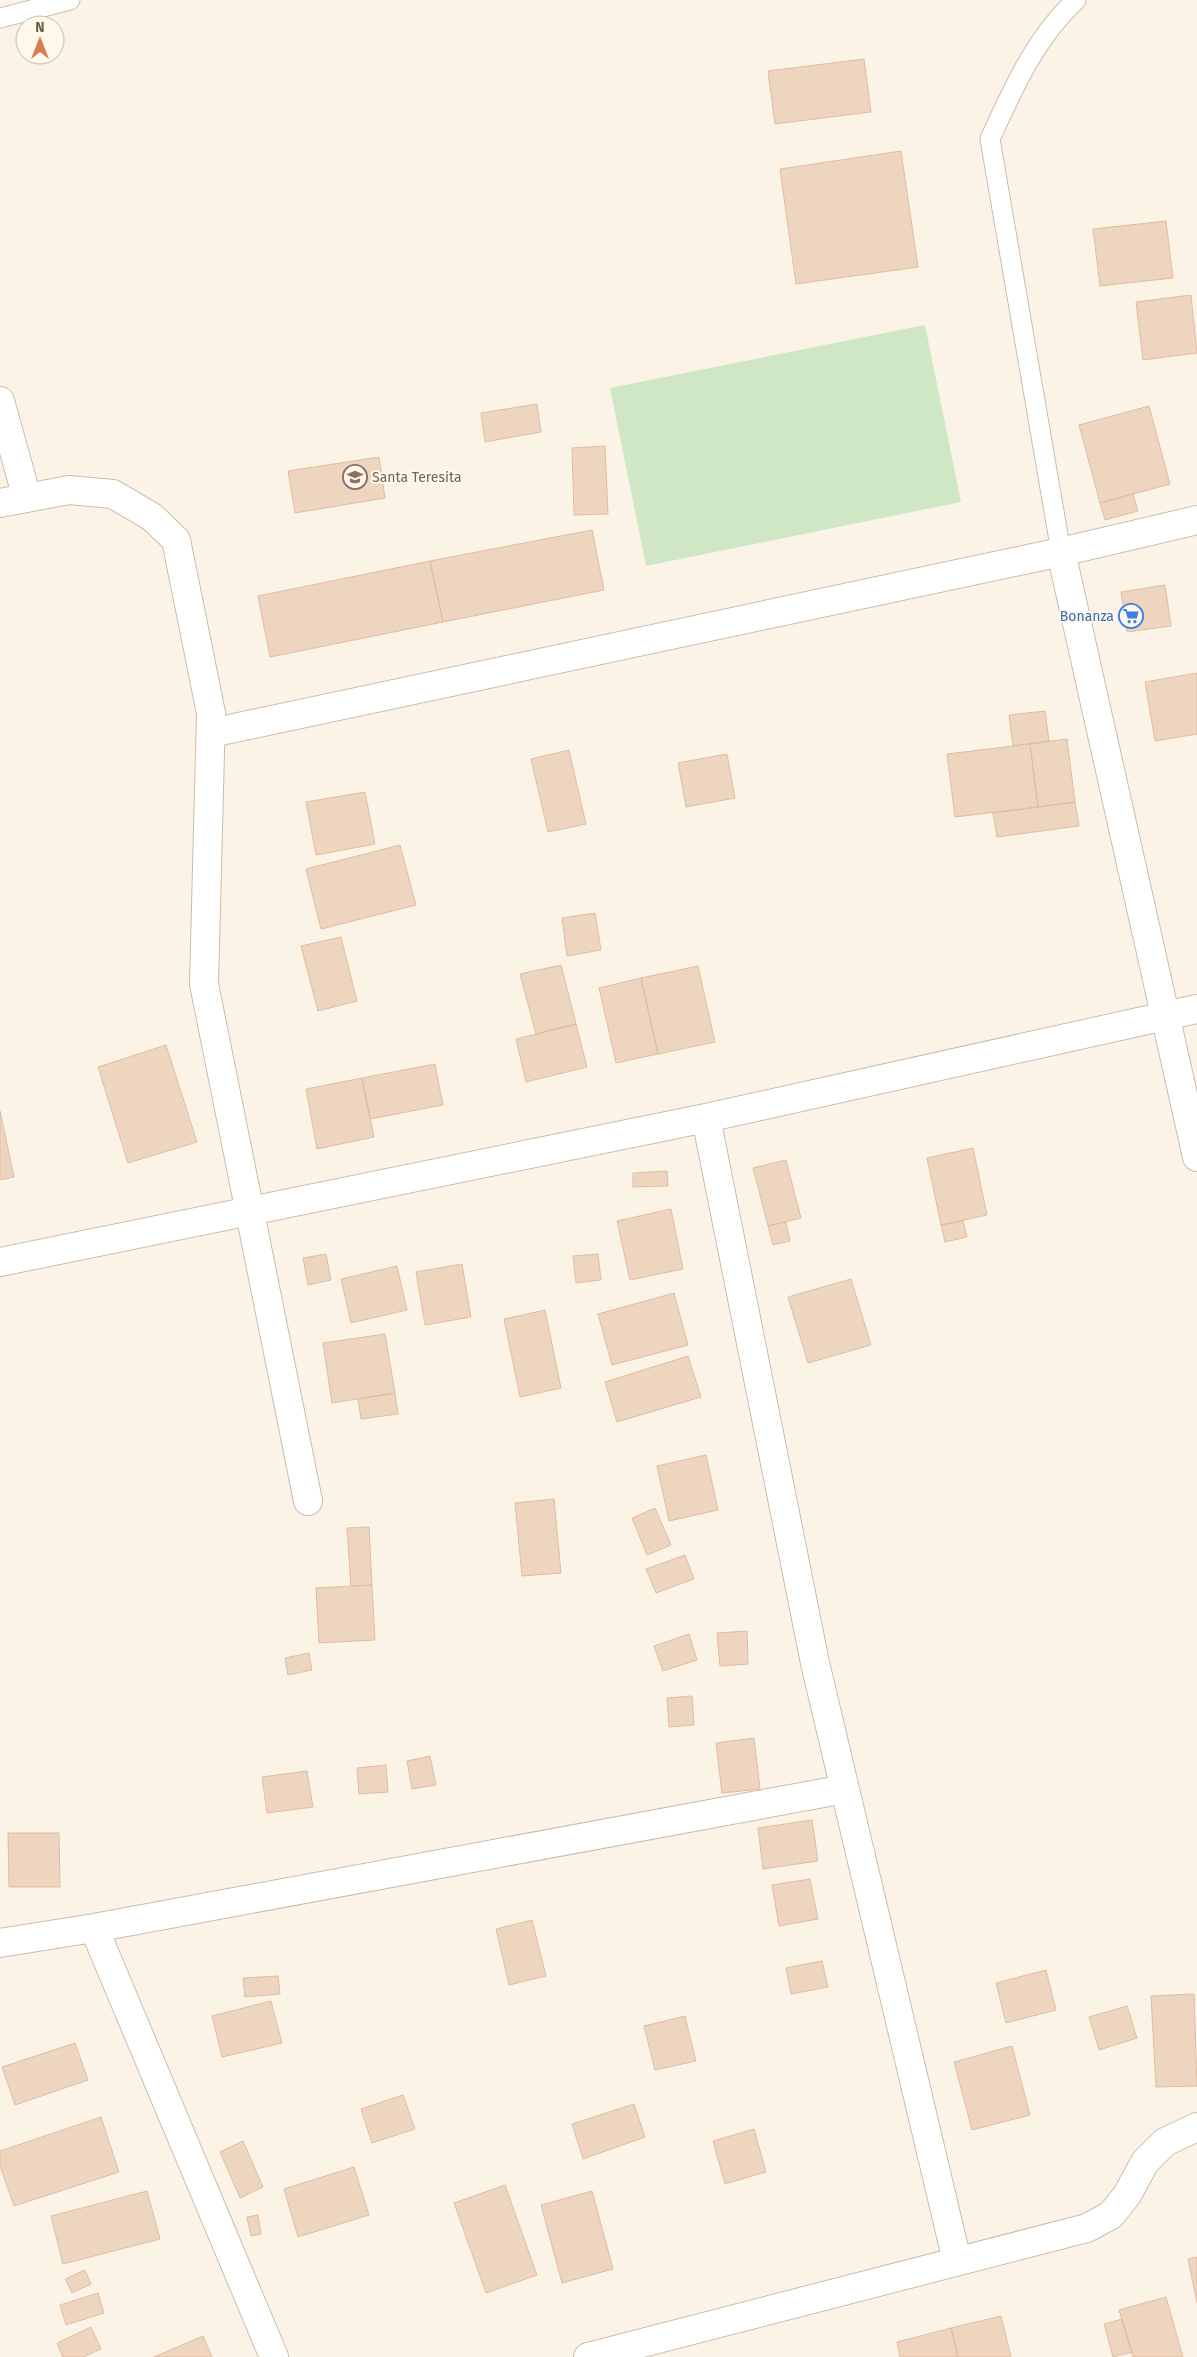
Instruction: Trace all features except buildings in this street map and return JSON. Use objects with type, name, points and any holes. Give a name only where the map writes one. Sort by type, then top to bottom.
[{"type":"street","points":[[0,401],[27,498]]},
{"type":"street","points":[[0,503],[69,490],[113,494],[152,517],[176,540],[211,713],[204,984],[308,1501]]},
{"type":"street","points":[[211,733],[1060,552],[1197,520]]},
{"type":"street","points":[[1060,552],[1197,1157]]},
{"type":"street","points":[[0,1262],[706,1118],[1197,1009]]},
{"type":"street","points":[[706,1118],[815,1663],[957,2261]]},
{"type":"street","points":[[0,1943],[94,1928],[845,1789]]},
{"type":"street","points":[[94,1928],[274,2357]]},
{"type":"street","points":[[588,2357],[1087,2228],[1111,2215],[1127,2195],[1145,2162],[1165,2142],[1197,2127]]},
{"type":"lane","points":[[0,18],[70,0]]},
{"type":"lane","points":[[1060,552],[990,139],[1018,76],[1059,16],[1076,0]]},
{"type":"green space","points":[[925,325],[961,502],[646,566],[610,388]]},
{"type":"place","name":"Santa Teresita","points":[[355,477]]},
{"type":"place","name":"Bonanza","points":[[1131,616]]}]
